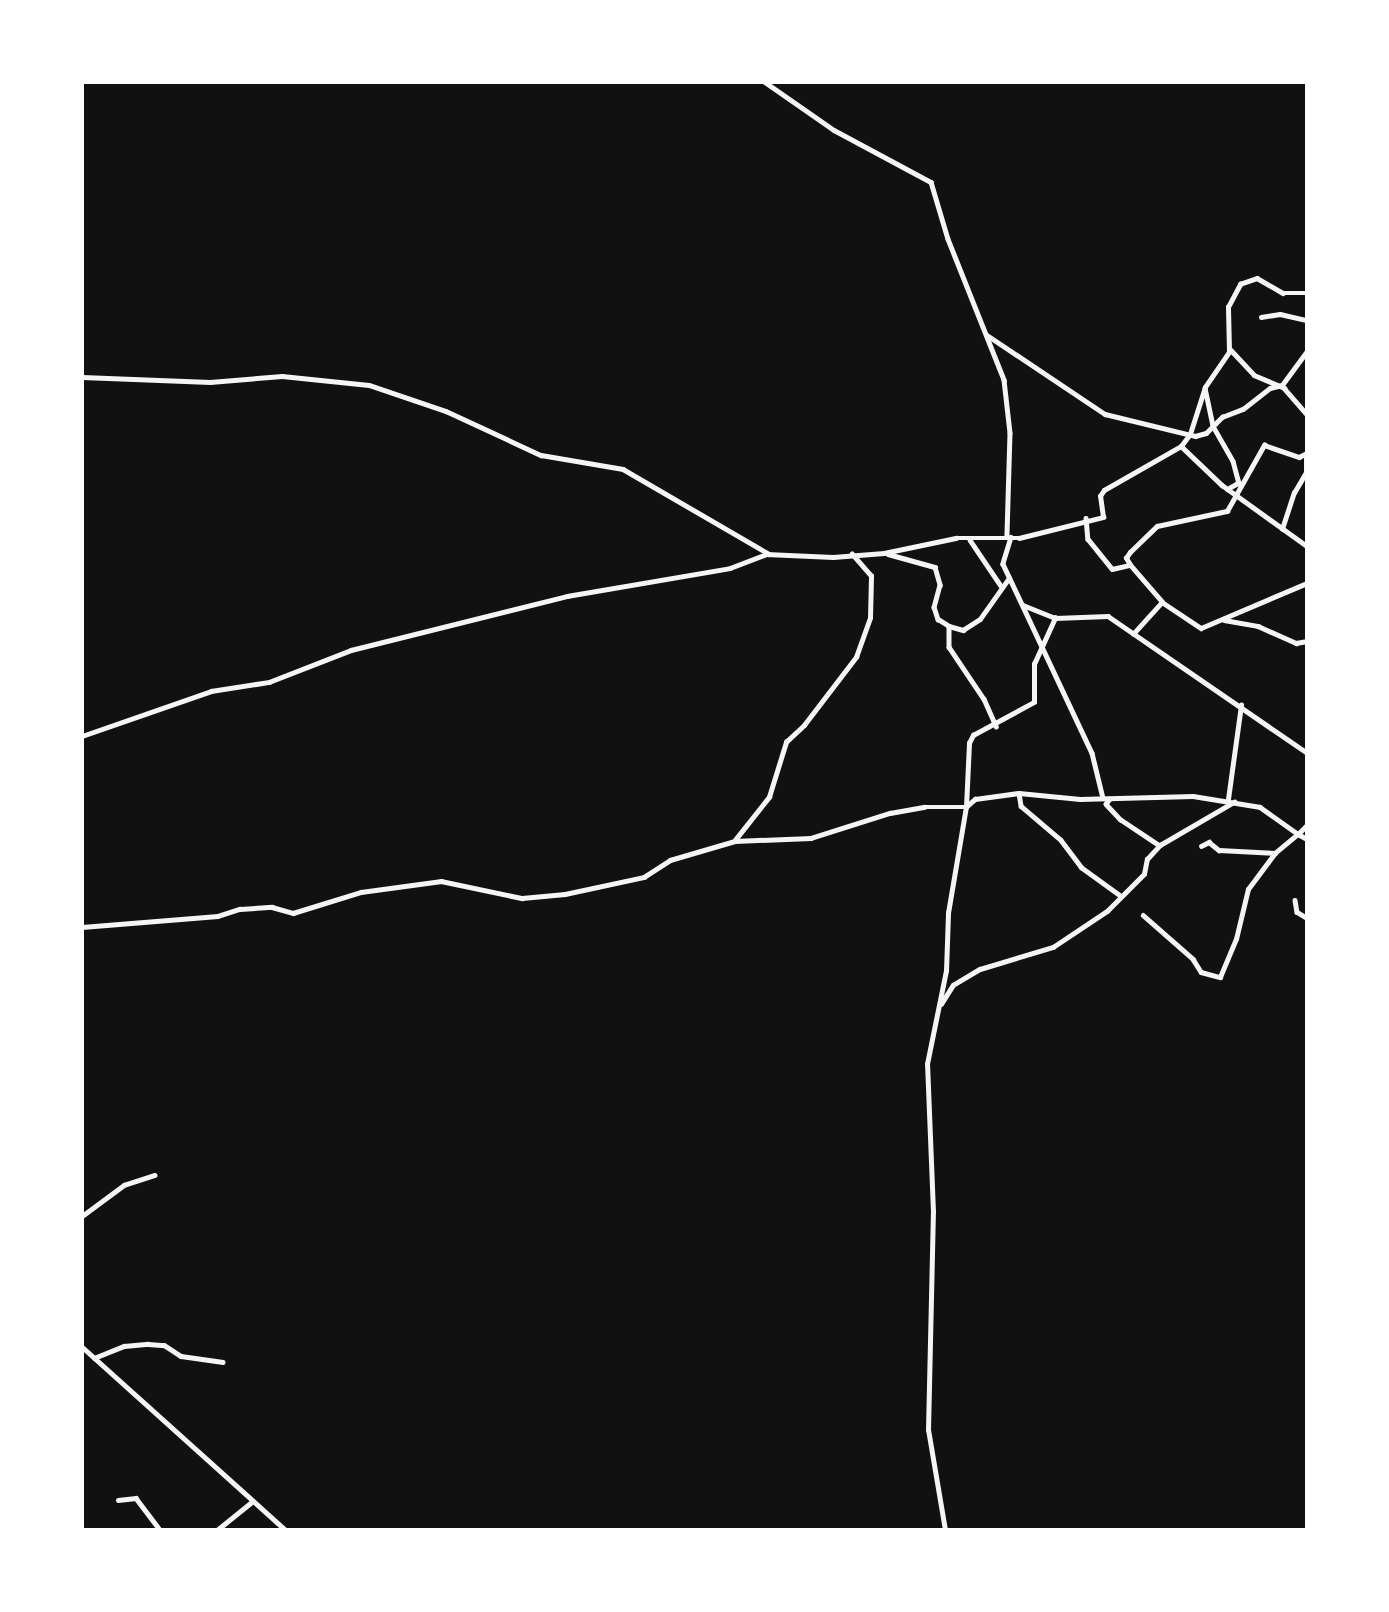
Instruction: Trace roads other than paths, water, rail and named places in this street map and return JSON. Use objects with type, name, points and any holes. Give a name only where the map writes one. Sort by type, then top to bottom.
[{"type":"street","points":[[765,82],[834,130],[931,182],[1004,380],[1010,433],[1009,537],[1003,564],[1092,753],[1103,798]]},
{"type":"street","points":[[1306,412],[1281,386],[1244,368],[1230,346],[1229,301],[1246,280],[1257,278],[1283,293],[1307,293]]},
{"type":"street","points":[[1261,317],[1280,314],[1307,320]]},
{"type":"street","points":[[986,334],[1105,414],[1201,435],[1270,388],[1281,386],[1307,351]]},
{"type":"street","points":[[82,736],[211,691],[269,681],[377,642],[464,625],[568,596],[730,568],[770,555],[817,558],[851,553],[884,553],[969,539],[1019,538],[1086,518],[1103,517],[1100,496],[1104,490],[1181,446],[1191,434],[1205,387],[1230,346]]},
{"type":"street","points":[[82,377],[222,382],[282,376],[369,384],[446,411],[541,455],[623,469],[770,555]]},
{"type":"street","points":[[1205,387],[1213,426],[1233,461],[1239,483],[1239,496],[1227,511],[1157,526],[1126,558],[1162,601],[1200,628],[1307,583]]},
{"type":"street","points":[[1228,489],[1239,483],[1264,445],[1299,457],[1306,454],[1306,466],[1282,529]]},
{"type":"street","points":[[1181,446],[1228,489],[1307,546]]},
{"type":"street","points":[[1086,518],[1088,539],[1112,569],[1130,565]]},
{"type":"street","points":[[969,539],[1002,586]]},
{"type":"street","points":[[735,841],[769,797],[786,742],[804,725],[856,657],[870,618],[872,576],[851,553]]},
{"type":"street","points":[[884,553],[935,567],[940,585],[934,607],[938,619],[949,626],[970,627],[1009,578]]},
{"type":"street","points":[[1133,634],[1162,601]]},
{"type":"street","points":[[1023,606],[1055,618],[1108,616],[1241,704],[1297,750],[1307,753]]},
{"type":"street","points":[[939,1008],[948,913],[966,807],[969,743],[973,735],[996,726],[1034,702],[1034,664],[1055,618]]},
{"type":"street","points":[[1223,619],[1258,626],[1296,643],[1307,640]]},
{"type":"street","points":[[949,626],[949,647],[984,699],[996,726]]},
{"type":"street","points":[[1228,799],[1241,704]]},
{"type":"street","points":[[82,927],[218,916],[240,909],[272,907],[293,912],[361,892],[441,881],[522,898],[565,894],[644,877],[670,860],[735,841],[811,838],[890,813],[924,807],[966,807],[975,799],[1019,793],[1103,798],[1161,795],[1228,799],[1261,807],[1307,839]]},
{"type":"street","points":[[1019,793],[1021,806],[1061,840],[1081,867],[1121,896]]},
{"type":"street","points":[[1110,798],[1106,804],[1120,819],[1160,845]]},
{"type":"street","points":[[945,1530],[928,1430],[933,1212],[927,1064],[928,1041],[939,1008],[953,985],[980,969],[1054,947],[1107,911],[1144,874],[1147,859],[1160,845],[1235,801]]},
{"type":"street","points":[[1143,915],[1193,959],[1200,972],[1220,977],[1233,947],[1248,889],[1275,853],[1307,825]]},
{"type":"street","points":[[1201,846],[1209,842],[1219,850],[1275,853]]},
{"type":"street","points":[[1295,900],[1297,912],[1307,918]]},
{"type":"street","points":[[82,1216],[124,1185],[154,1175]]},
{"type":"street","points":[[94,1358],[124,1346],[164,1345],[181,1356],[223,1362]]},
{"type":"street","points":[[82,1347],[285,1530]]},
{"type":"street","points":[[118,1500],[136,1498],[160,1530]]},
{"type":"street","points":[[217,1530],[253,1501]]}]
